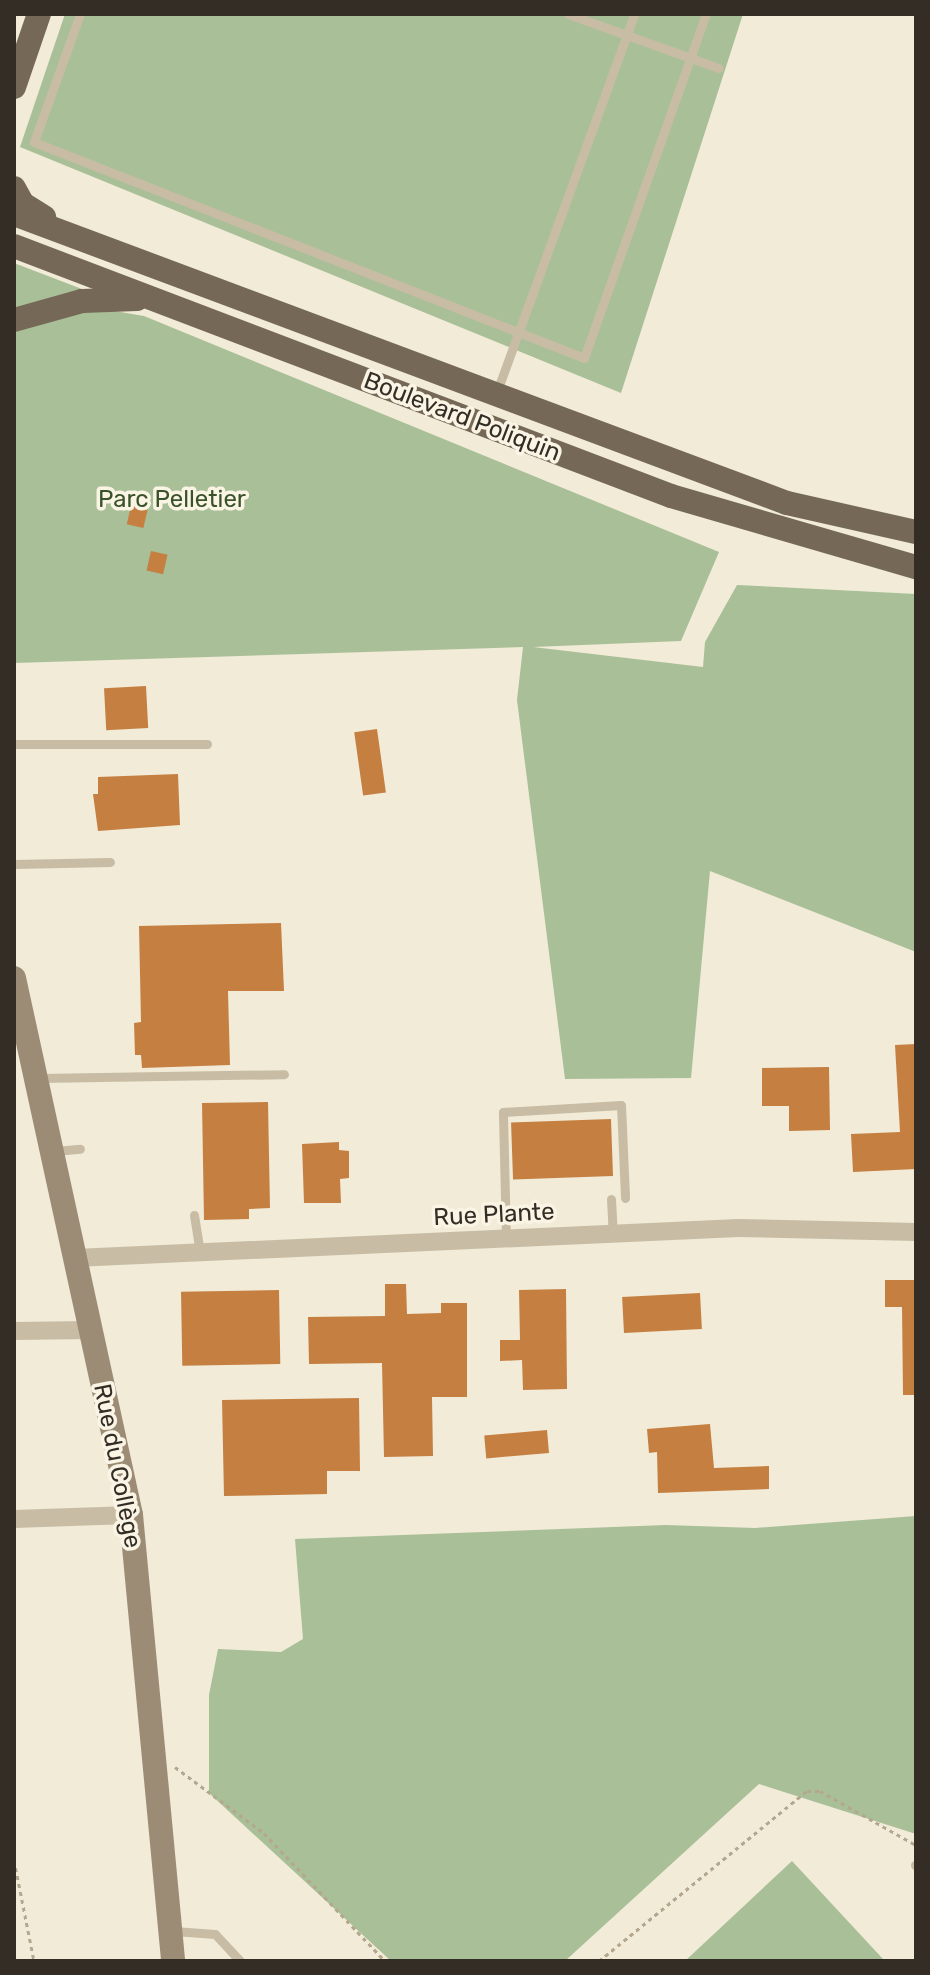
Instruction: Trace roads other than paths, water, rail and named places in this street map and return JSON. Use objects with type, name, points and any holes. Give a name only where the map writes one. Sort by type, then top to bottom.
[{"type":"main road","points":[[14,87],[39,14]]},
{"type":"main road","points":[[14,188],[23,204],[83,241]]},
{"type":"main road","name":"Boulevard Poliquin","points":[[14,214],[495,397],[787,503],[916,532]]},
{"type":"main road","name":"Boulevard Poliquin","points":[[14,246],[671,496],[916,567]]},
{"type":"main road","points":[[14,320],[82,301],[147,298]]},
{"type":"street","name":"Rue du Collège","points":[[14,978],[131,1515],[173,1961]]},
{"type":"street","name":"Rue Plante","points":[[75,1258],[738,1228],[916,1232]]},
{"type":"street","points":[[14,1331],[90,1330]]},
{"type":"street","points":[[14,1519],[131,1515]]},
{"type":"lane","points":[[80,14],[34,142],[584,358],[706,14]]},
{"type":"lane","points":[[568,14],[719,68]]},
{"type":"lane","points":[[495,397],[634,14]]},
{"type":"lane","points":[[14,744],[207,744]]},
{"type":"lane","points":[[14,864],[110,862]]},
{"type":"lane","points":[[36,1078],[284,1074]]},
{"type":"lane","points":[[506,1238],[503,1112],[621,1105],[625,1198]]},
{"type":"lane","points":[[51,1152],[80,1149]]},
{"type":"lane","points":[[611,1199],[613,1233]]},
{"type":"lane","points":[[194,1215],[200,1253]]},
{"type":"lane","points":[[170,1931],[215,1934],[240,1961]]},
{"type":"park label","name":"Parc Pelletier","points":[[172,500]]}]
